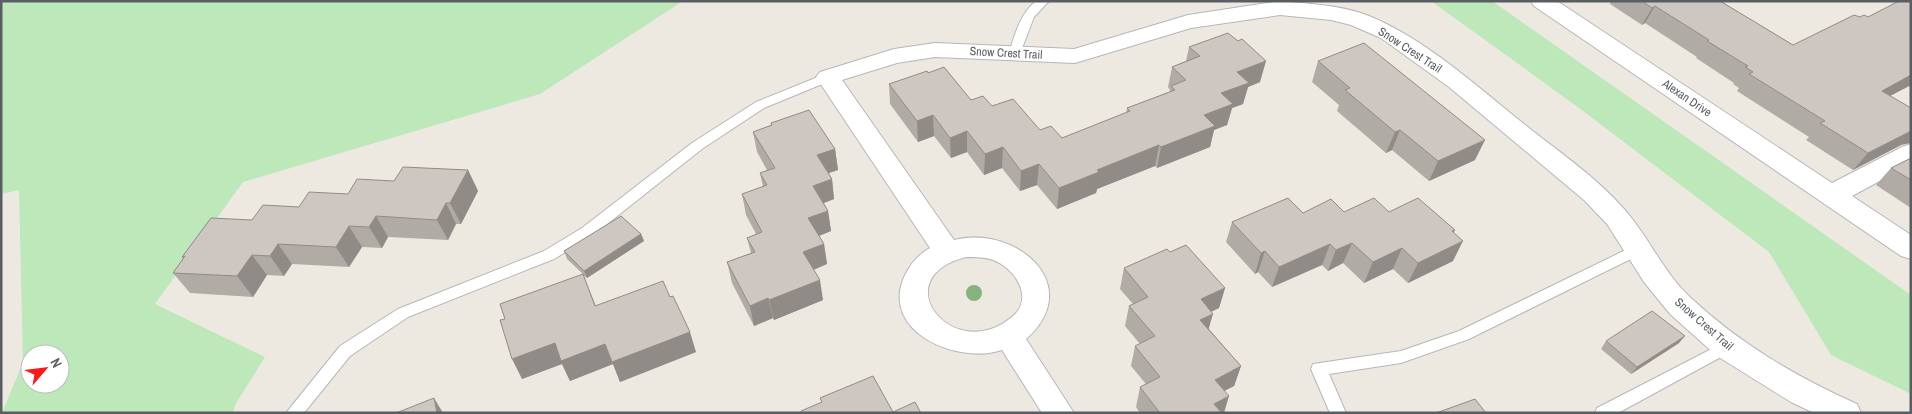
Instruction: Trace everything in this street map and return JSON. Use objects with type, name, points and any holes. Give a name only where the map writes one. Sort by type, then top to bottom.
[{"type":"street","name":"Alexan Drive","points":[[1542,1],[1911,249]]},
{"type":"street","name":"Snow Crest Trail","points":[[828,77],[894,56],[935,50],[1075,56],[1188,22],[1278,5],[1331,13],[1359,20],[1389,33],[1457,82],[1593,193],[1616,217],[1654,274],[1680,306],[1727,347],[1802,392],[1846,413]]},
{"type":"street","points":[[828,77],[948,252]]},
{"type":"street","points":[[1832,195],[1911,153]]},
{"type":"street","points":[[966,247],[987,248],[1006,254],[1022,264],[1032,278],[1037,294],[1034,311],[1025,325],[1009,337],[990,343],[963,342],[950,339],[932,330],[920,317],[914,302],[914,286],[920,272],[932,260],[948,252],[966,247]]},
{"type":"street","points":[[1009,337],[1059,413]]},
{"type":"lane","points":[[1015,53],[1024,22],[1039,4],[1044,1]]},
{"type":"lane","points":[[294,413],[345,351],[403,313],[549,255],[587,232],[697,146],[760,105],[828,77]]},
{"type":"lane","points":[[1338,413],[1319,369],[1401,357],[1464,335],[1638,249]]},
{"type":"lane","points":[[1603,413],[1727,347]]},
{"type":"green space","points":[[1,1],[683,1],[540,94],[243,182],[155,304],[265,357],[235,405],[233,413],[2,413],[20,369],[20,394],[70,394],[70,344],[23,344],[19,190],[1,194]]},
{"type":"green space","points":[[1431,1],[1492,1],[1911,295],[1911,394],[1831,355],[1769,252],[1575,105]]},
{"type":"building","points":[[1642,1],[1720,1],[1793,45],[1854,15],[1868,17],[1899,1],[1911,1],[1911,75],[1882,91],[1911,108],[1911,131],[1868,153],[1820,123],[1825,121],[1749,74],[1753,72],[1745,67],[1748,66],[1655,6],[1652,8]]},
{"type":"building","points":[[1228,33],[1238,41],[1242,39],[1266,61],[1237,72],[1249,83],[1221,93],[1233,104],[1204,115],[1215,126],[1161,147],[1159,145],[1097,170],[1099,172],[1059,188],[1039,164],[1021,171],[1003,147],[985,154],[967,131],[950,138],[933,115],[917,121],[889,84],[944,67],[971,100],[983,96],[992,106],[1013,99],[1040,130],[1051,126],[1062,138],[1130,111],[1127,108],[1175,90],[1171,86],[1186,80],[1172,67],[1200,56],[1189,47]]},
{"type":"building","points":[[1364,43],[1485,140],[1438,161],[1400,130],[1395,132],[1345,90],[1350,88],[1318,61]]},
{"type":"building","points":[[809,110],[835,149],[817,155],[832,179],[813,186],[828,211],[808,218],[824,244],[803,252],[820,280],[750,306],[727,262],[755,252],[747,238],[762,232],[742,194],[767,185],[760,173],[775,168],[753,132],[772,125],[771,123]]},
{"type":"building","points":[[1911,158],[1911,180],[1891,168]]},
{"type":"building","points":[[403,167],[468,170],[450,203],[446,203],[437,220],[376,216],[369,227],[349,226],[336,247],[278,244],[270,256],[252,255],[237,276],[173,273],[185,256],[182,257],[211,218],[252,220],[263,205],[299,207],[309,192],[348,194],[357,179],[394,181]]},
{"type":"building","points":[[1288,198],[1303,213],[1331,199],[1344,212],[1374,198],[1389,212],[1418,198],[1455,230],[1452,231],[1463,241],[1418,263],[1402,248],[1373,262],[1352,243],[1336,250],[1330,244],[1279,267],[1265,251],[1261,253],[1232,222]]},
{"type":"building","points":[[621,216],[641,234],[584,271],[564,251]]},
{"type":"building","points":[[1186,245],[1225,288],[1201,299],[1213,314],[1200,320],[1241,366],[1215,380],[1229,396],[1214,404],[1222,413],[1160,413],[1140,387],[1160,377],[1135,346],[1155,336],[1129,306],[1148,297],[1124,268],[1167,249],[1170,252]]},
{"type":"building","points":[[583,274],[595,306],[663,281],[670,297],[673,296],[690,332],[612,362],[605,344],[561,361],[555,343],[512,359],[500,320],[505,319],[500,304]]},
{"type":"building","points":[[1652,311],[1685,336],[1637,367],[1606,341]]},
{"type":"building","points":[[873,376],[893,412],[915,402],[921,413],[801,413],[801,411],[822,402],[820,398]]},
{"type":"building","points":[[434,398],[437,413],[396,413]]},
{"type":"building","points":[[1475,399],[1486,413],[1436,413]]}]
